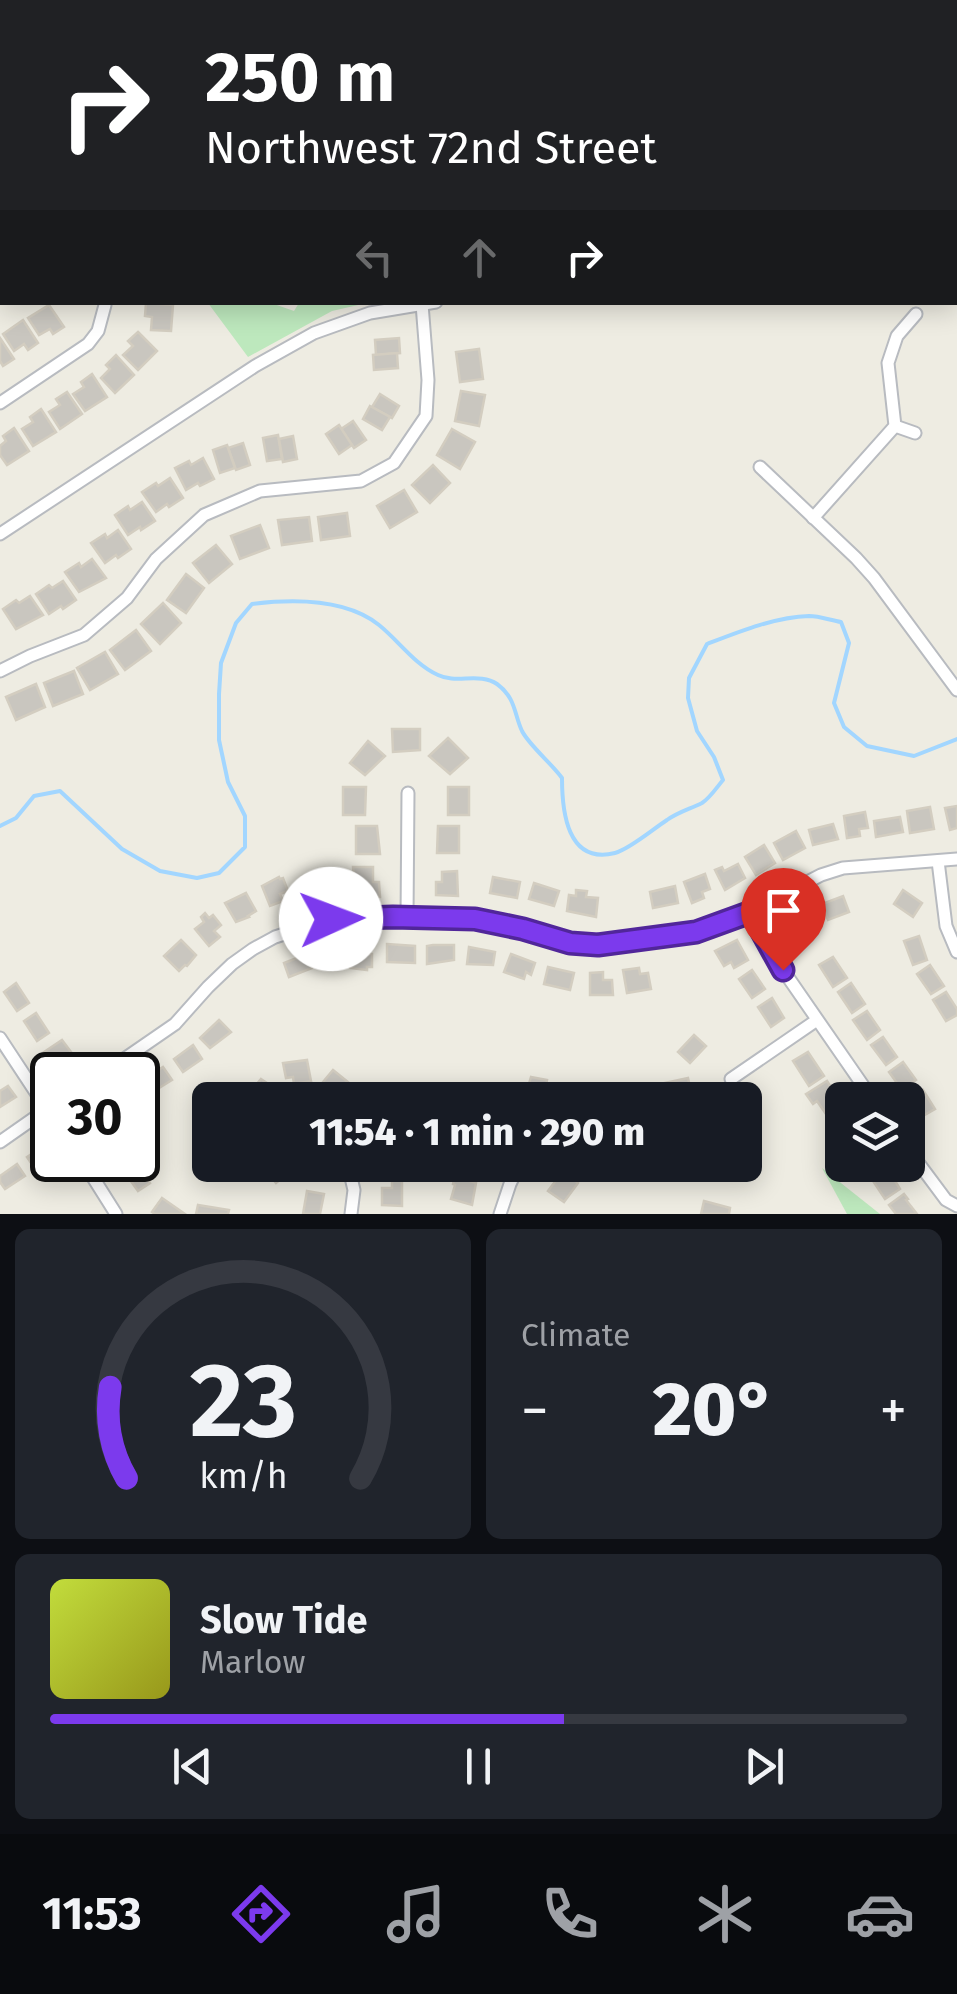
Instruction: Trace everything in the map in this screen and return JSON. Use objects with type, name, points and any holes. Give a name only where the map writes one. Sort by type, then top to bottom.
[{"type":"street","points":[[0,403],[88,344],[98,331],[105,305]]},
{"type":"street","points":[[0,534],[256,366],[314,333],[370,313],[416,305]]},
{"type":"street","points":[[0,671],[84,634],[127,598],[156,559],[204,515],[260,491],[361,480],[394,463],[426,416],[428,380],[422,305]]},
{"type":"street","points":[[813,518],[895,426],[888,363],[897,336],[916,314]]},
{"type":"street","points":[[895,426],[915,433]]},
{"type":"street","points":[[760,467],[874,578],[957,690]]},
{"type":"street","points":[[945,672],[957,665]]},
{"type":"street","points":[[407,918],[408,793]]},
{"type":"street","points":[[134,1052],[174,1024],[232,964],[275,937],[331,919],[475,919],[584,945],[696,932],[751,912],[833,870],[957,859]]},
{"type":"street","points":[[938,861],[946,926],[957,952]]},
{"type":"street","points":[[751,912],[783,970],[860,1082]]},
{"type":"street","points":[[731,1079],[816,1020]]},
{"type":"street","points":[[0,1038],[30,1081]]},
{"type":"street","points":[[0,1142],[30,1124]]},
{"type":"street","points":[[925,1172],[946,1200],[957,1206]]},
{"type":"street","points":[[96,1182],[116,1214]]},
{"type":"street","points":[[351,1214],[352,1182]]},
{"type":"street","points":[[500,1214],[511,1182]]},
{"type":"green space","points":[[209,305],[277,305],[294,311],[298,305],[358,305],[332,311],[248,357]]},
{"type":"green space","points":[[830,1182],[840,1182],[880,1214],[847,1214]]},
{"type":"building","points":[[49,305],[64,327],[53,334],[50,329],[39,335],[28,318]]},
{"type":"building","points":[[146,305],[173,305],[171,331],[151,330],[152,317],[145,316]]},
{"type":"building","points":[[23,320],[38,343],[28,350],[24,344],[14,351],[3,334]]},
{"type":"building","points":[[138,332],[157,351],[138,370],[123,355],[133,346],[128,341]]},
{"type":"building","points":[[0,338],[14,359],[3,366],[0,361]]},
{"type":"building","points":[[399,338],[400,353],[376,355],[375,340]]},
{"type":"building","points":[[479,349],[483,379],[460,382],[456,352]]},
{"type":"building","points":[[397,353],[398,368],[374,370],[373,355]]},
{"type":"building","points":[[116,355],[134,375],[115,393],[101,378]]},
{"type":"building","points":[[92,374],[107,397],[85,411],[73,394],[84,387],[81,382]]},
{"type":"building","points":[[461,391],[485,395],[479,426],[455,421]]},
{"type":"building","points":[[67,392],[82,414],[60,429],[49,412],[60,405],[56,399]]},
{"type":"building","points":[[380,394],[399,406],[392,418],[372,407]]},
{"type":"building","points":[[370,406],[390,417],[382,430],[363,419]]},
{"type":"building","points":[[41,409],[56,432],[33,446],[22,429],[33,422],[30,417]]},
{"type":"building","points":[[353,421],[366,440],[354,448],[341,429]]},
{"type":"building","points":[[339,425],[352,445],[339,454],[326,434]]},
{"type":"building","points":[[14,428],[29,451],[7,465],[0,455],[0,446],[6,441],[3,436]]},
{"type":"building","points":[[452,429],[475,442],[460,469],[437,455]]},
{"type":"building","points":[[278,435],[282,459],[267,461],[263,438]]},
{"type":"building","points":[[293,436],[297,459],[283,462],[279,439]]},
{"type":"building","points":[[243,443],[250,465],[236,470],[228,448]]},
{"type":"building","points":[[227,445],[235,468],[220,473],[213,450]]},
{"type":"building","points":[[203,458],[214,479],[186,490],[175,468]]},
{"type":"building","points":[[433,465],[450,483],[430,503],[412,485]]},
{"type":"building","points":[[170,478],[183,498],[156,512],[142,492]]},
{"type":"building","points":[[404,490],[417,512],[390,528],[377,506]]},
{"type":"building","points":[[142,502],[155,521],[128,535],[115,515]]},
{"type":"building","points":[[347,513],[350,536],[321,540],[318,517]]},
{"type":"building","points":[[309,517],[312,541],[282,545],[278,520]]},
{"type":"building","points":[[260,525],[269,548],[240,559],[231,536]]},
{"type":"building","points":[[118,530],[131,549],[105,563],[91,543]]},
{"type":"building","points":[[216,545],[232,564],[209,583],[193,563]]},
{"type":"building","points":[[92,559],[106,578],[79,592],[65,572]]},
{"type":"building","points":[[186,574],[204,588],[186,613],[167,600]]},
{"type":"building","points":[[63,581],[76,600],[49,614],[36,594]]},
{"type":"building","points":[[30,596],[43,615],[16,629],[3,609]]},
{"type":"building","points":[[163,603],[181,623],[160,644],[141,624]]},
{"type":"building","points":[[136,630],[151,651],[125,670],[110,650]]},
{"type":"building","points":[[105,652],[118,674],[90,690],[77,668]]},
{"type":"building","points":[[74,671],[83,694],[53,706],[44,683]]},
{"type":"building","points":[[36,684],[45,707],[16,720],[6,697]]},
{"type":"building","points":[[392,729],[420,729],[420,750],[393,752]]},
{"type":"building","points":[[448,738],[468,758],[450,774],[429,756]]},
{"type":"building","points":[[368,741],[385,756],[365,775],[350,763]]},
{"type":"building","points":[[343,787],[366,787],[365,815],[343,815]]},
{"type":"building","points":[[448,787],[469,787],[469,815],[448,815]]},
{"type":"building","points":[[957,806],[957,828],[950,830],[945,808]]},
{"type":"building","points":[[930,807],[934,829],[910,833],[907,811]]},
{"type":"building","points":[[865,812],[868,828],[859,829],[860,836],[847,838],[844,816]]},
{"type":"building","points":[[900,817],[903,832],[876,837],[874,821]]},
{"type":"building","points":[[833,824],[838,839],[813,845],[809,830]]},
{"type":"building","points":[[356,826],[377,826],[380,854],[356,854]]},
{"type":"building","points":[[438,826],[459,826],[459,853],[437,853]]},
{"type":"building","points":[[796,831],[805,848],[783,860],[774,843]]},
{"type":"building","points":[[764,845],[775,863],[756,875],[745,857]]},
{"type":"building","points":[[738,864],[745,878],[725,890],[715,870],[722,867],[724,871]]},
{"type":"building","points":[[353,867],[373,867],[373,882],[379,882],[380,897],[356,896]]},
{"type":"building","points":[[457,871],[458,896],[436,895],[436,882],[442,882],[442,872]]},
{"type":"building","points":[[705,874],[710,889],[702,892],[704,898],[692,903],[684,882]]},
{"type":"building","points":[[326,875],[329,891],[302,897],[299,881]]},
{"type":"building","points":[[279,877],[288,891],[280,894],[283,901],[270,906],[262,886]]},
{"type":"building","points":[[493,877],[520,882],[517,898],[490,893]]},
{"type":"building","points":[[534,883],[559,891],[554,906],[529,899]]},
{"type":"building","points":[[675,886],[678,903],[653,908],[650,892]]},
{"type":"building","points":[[576,890],[587,891],[586,897],[598,898],[596,917],[567,911],[569,895],[576,896]]},
{"type":"building","points":[[903,890],[922,903],[913,917],[894,904]]},
{"type":"building","points":[[246,893],[256,911],[236,922],[225,903]]},
{"type":"building","points":[[843,896],[849,912],[828,920],[822,904]]},
{"type":"building","points":[[205,913],[209,918],[213,915],[221,925],[214,931],[220,937],[209,946],[195,929],[204,922],[201,917]]},
{"type":"building","points":[[801,916],[814,927],[800,944],[787,933]]},
{"type":"building","points":[[919,936],[927,960],[913,965],[904,941]]},
{"type":"building","points":[[181,940],[196,955],[179,971],[164,956]]},
{"type":"building","points":[[737,940],[748,960],[734,968],[731,962],[724,966],[715,951]]},
{"type":"building","points":[[387,944],[415,946],[415,963],[387,962]]},
{"type":"building","points":[[454,945],[454,960],[427,964],[427,946]]},
{"type":"building","points":[[349,946],[363,946],[363,954],[372,954],[372,967],[350,968]]},
{"type":"building","points":[[469,947],[495,952],[493,965],[467,964]]},
{"type":"building","points":[[307,954],[312,968],[289,977],[284,963]]},
{"type":"building","points":[[511,954],[535,963],[531,975],[526,972],[524,979],[504,972]]},
{"type":"building","points":[[833,957],[847,978],[833,987],[819,965]]},
{"type":"building","points":[[930,965],[944,986],[931,994],[917,974]]},
{"type":"building","points":[[548,967],[574,973],[570,990],[544,984]]},
{"type":"building","points":[[639,968],[640,974],[648,973],[651,989],[627,993],[623,970]]},
{"type":"building","points":[[752,970],[765,989],[752,998],[739,979]]},
{"type":"building","points":[[603,972],[603,980],[612,980],[613,995],[590,995],[590,973]]},
{"type":"building","points":[[16,983],[29,1003],[17,1011],[4,992]]},
{"type":"building","points":[[851,983],[865,1004],[852,1013],[838,992]]},
{"type":"building","points":[[946,992],[957,1015],[946,1021],[933,1000]]},
{"type":"building","points":[[772,998],[784,1018],[771,1027],[758,1007]]},
{"type":"building","points":[[867,1011],[880,1030],[867,1040],[853,1020]]},
{"type":"building","points":[[36,1013],[49,1033],[37,1041],[24,1021]]},
{"type":"building","points":[[219,1020],[231,1032],[210,1048],[200,1038]]},
{"type":"building","points":[[694,1035],[706,1046],[690,1063],[678,1052]]},
{"type":"building","points":[[883,1037],[897,1057],[886,1065],[871,1045]]},
{"type":"building","points":[[62,1040],[71,1052],[44,1052]]},
{"type":"building","points":[[193,1045],[202,1059],[183,1072],[174,1059]]},
{"type":"building","points":[[808,1052],[824,1076],[809,1086],[793,1061]]},
{"type":"building","points":[[307,1060],[311,1081],[294,1082],[293,1077],[286,1078],[283,1063]]},
{"type":"building","points":[[903,1062],[916,1080],[896,1082],[889,1072]]},
{"type":"building","points":[[163,1067],[172,1080],[160,1087]]},
{"type":"building","points":[[333,1070],[348,1082],[323,1082]]},
{"type":"building","points":[[825,1082],[825,1113],[817,1101],[813,1104],[806,1094]]},
{"type":"building","points":[[8,1086],[16,1097],[0,1107],[0,1091]]},
{"type":"building","points":[[925,1093],[935,1109],[925,1115]]},
{"type":"building","points":[[17,1164],[25,1176],[5,1189],[0,1176]]},
{"type":"building","points":[[132,1182],[149,1182],[150,1183],[138,1191]]},
{"type":"building","points":[[392,1182],[402,1182],[402,1206],[382,1205],[382,1188],[392,1188]]},
{"type":"building","points":[[555,1182],[578,1183],[564,1202],[548,1191]]},
{"type":"building","points":[[874,1182],[896,1182],[900,1189],[885,1199]]},
{"type":"building","points":[[476,1183],[472,1205],[451,1199],[453,1184]]},
{"type":"building","points":[[307,1191],[324,1194],[320,1214],[303,1214]]},
{"type":"building","points":[[904,1194],[917,1214],[896,1214],[889,1205]]},
{"type":"building","points":[[162,1198],[185,1214],[152,1212]]},
{"type":"building","points":[[704,1201],[730,1208],[729,1214],[701,1214]]},
{"type":"building","points":[[198,1205],[229,1210],[228,1214],[196,1214]]},
{"type":"waterway","points":[[0,826],[16,818],[34,796],[60,791],[122,849],[160,871],[197,878],[219,873],[245,847],[245,816],[228,782],[219,740],[221,663],[236,623],[252,604],[268,602],[318,602],[351,610],[379,625],[414,659],[438,675],[497,684],[511,701],[525,736],[562,778],[570,832],[586,851],[599,855],[621,851],[671,817],[702,803],[723,780],[697,731],[688,698],[689,678],[707,644],[757,626],[809,616],[841,622],[849,643],[834,703],[844,727],[867,746],[914,756],[957,739]]},
{"type":"route","points":[[331,919],[475,919],[570,943],[598,945],[696,932],[751,912],[783,970]]}]
